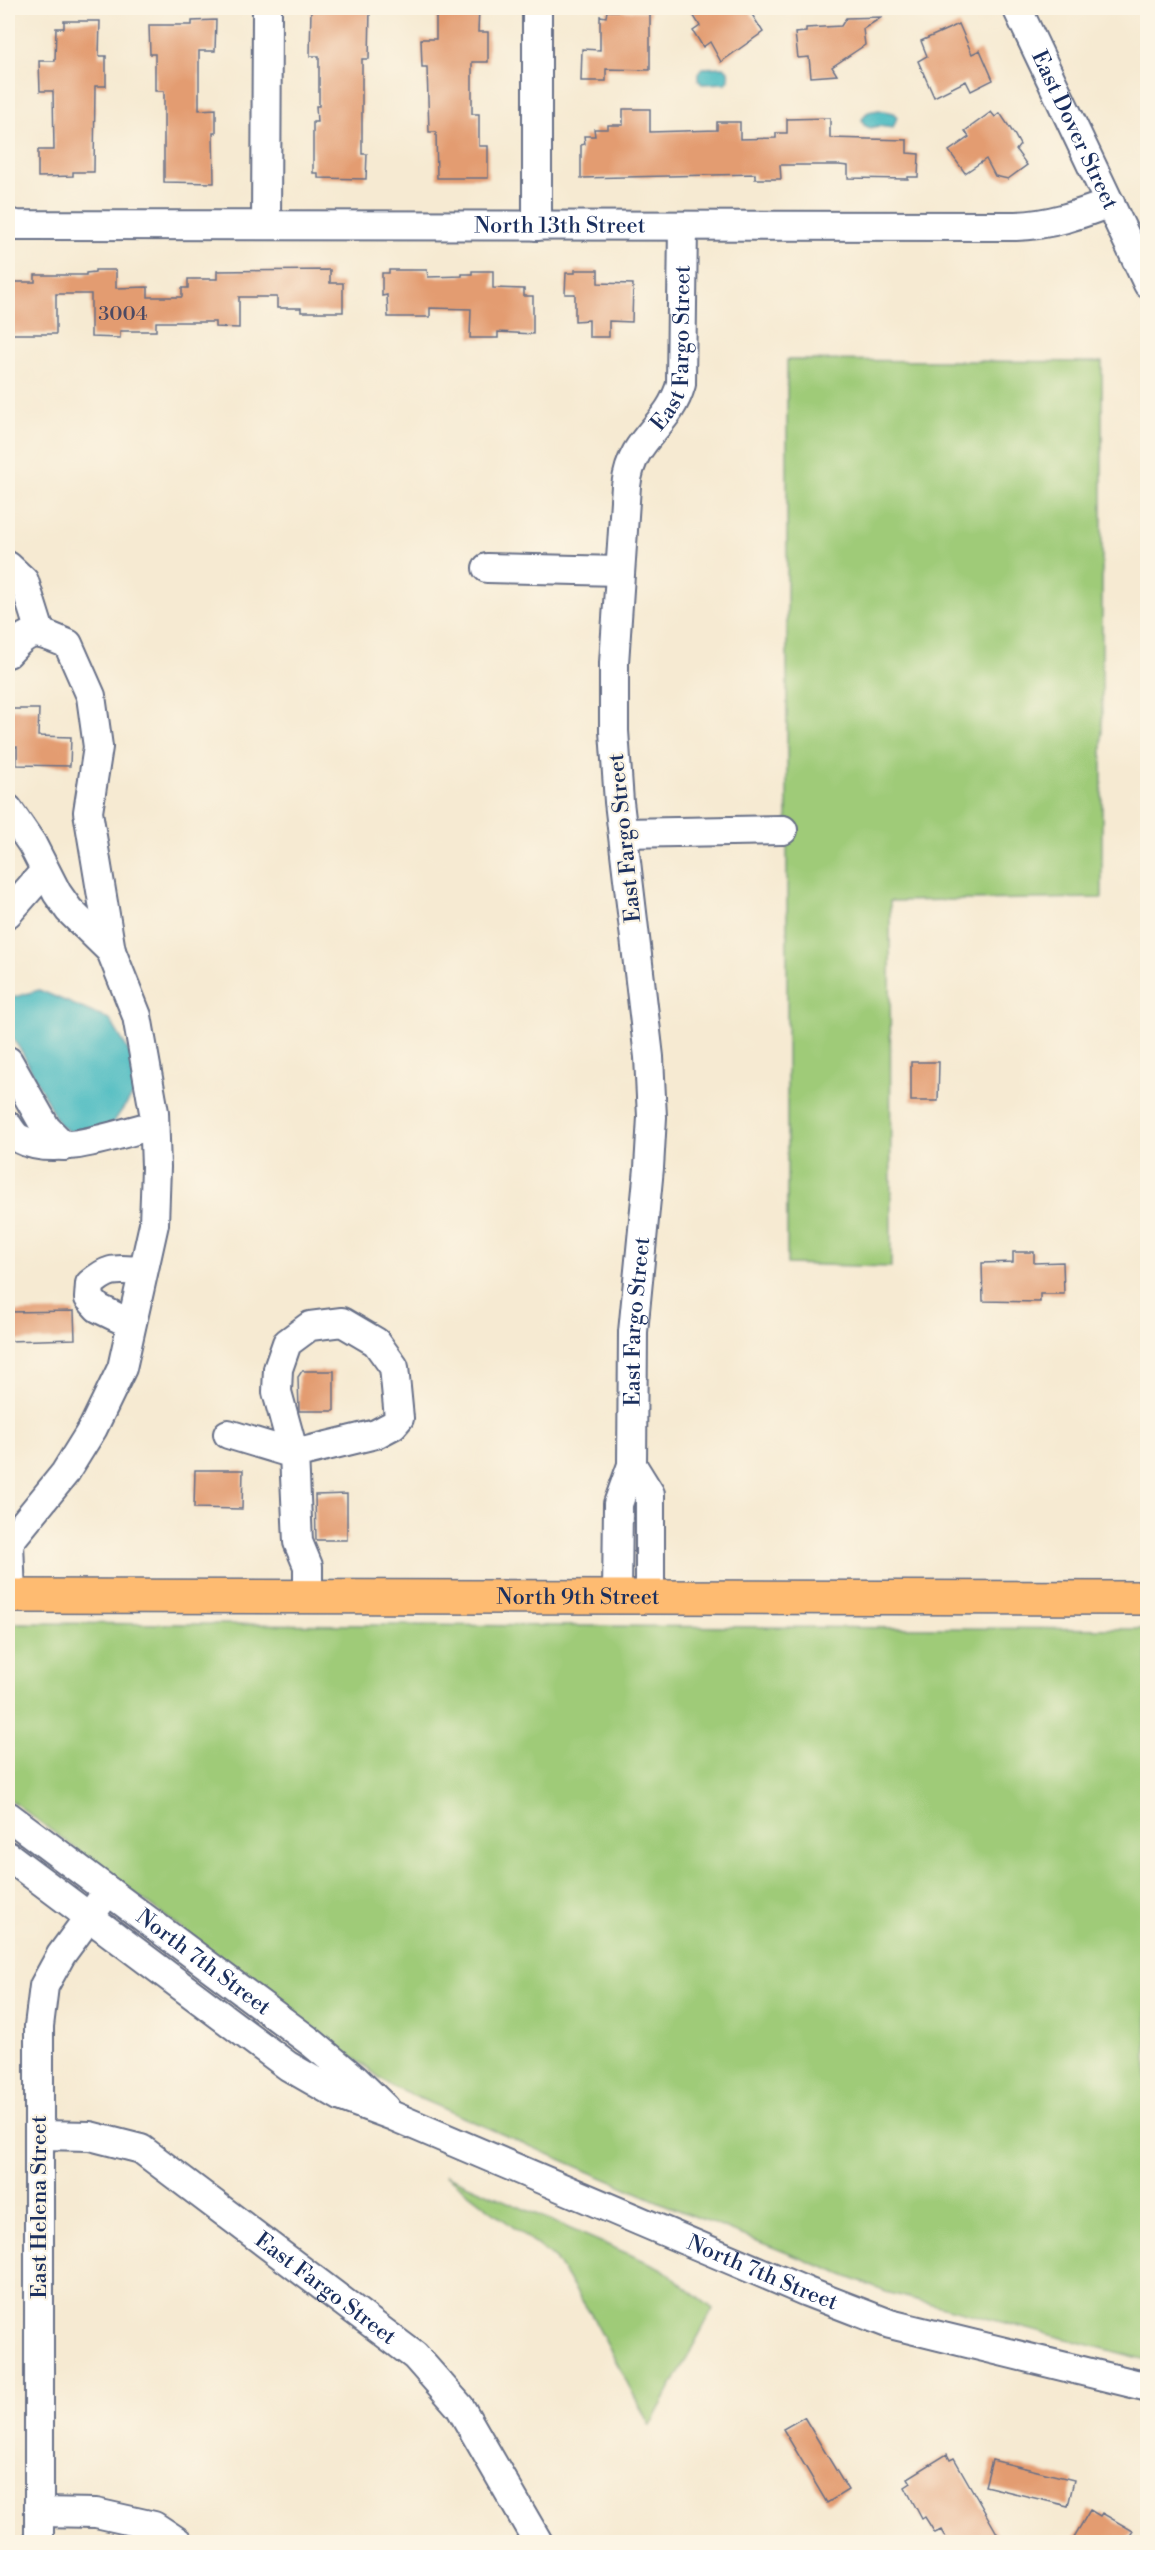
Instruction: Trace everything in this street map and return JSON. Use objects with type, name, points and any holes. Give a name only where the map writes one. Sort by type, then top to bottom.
[{"type":"main road","name":"North 9th Street","points":[[9,1596],[1148,1598]]},
{"type":"street","points":[[266,225],[267,8]]},
{"type":"street","points":[[537,8],[537,226]]},
{"type":"street","name":"East Dover Street","points":[[1017,8],[1148,284]]},
{"type":"street","name":"North 13th Street","points":[[8,223],[18,225],[1037,225],[1064,220],[1110,203]]},
{"type":"street","name":"East Fargo Street","points":[[617,1597],[618,1504],[632,1465],[633,1332],[649,1168],[651,1095],[649,1057],[613,718],[620,571],[630,465],[641,443],[672,407],[681,384],[683,226]]},
{"type":"street","points":[[8,566],[24,581],[40,632]]},
{"type":"street","points":[[487,568],[620,571]]},
{"type":"street","points":[[8,653],[22,637],[40,632],[68,644],[91,696],[98,747],[88,812],[111,951],[137,1016],[154,1125],[156,1167],[154,1224],[122,1368],[93,1428],[66,1473],[8,1541],[9,1596]]},
{"type":"street","points":[[8,809],[32,844],[45,871],[69,910],[111,951]]},
{"type":"street","points":[[624,833],[783,830]]},
{"type":"street","points":[[8,913],[45,871]]},
{"type":"street","points":[[8,1061],[46,1128],[64,1146]]},
{"type":"street","points":[[8,1126],[18,1138],[36,1145],[64,1146],[154,1125]]},
{"type":"street","points":[[131,1324],[98,1308],[89,1298],[90,1284],[104,1272],[111,1270],[143,1271]]},
{"type":"street","points":[[228,1434],[294,1454],[376,1434],[393,1425],[399,1418],[394,1367],[376,1342],[342,1322],[310,1326],[287,1343],[278,1369],[277,1392],[294,1454],[298,1542],[308,1566],[308,1597]]},
{"type":"street","points":[[632,1465],[650,1494],[650,1597]]},
{"type":"street","name":"North 7th Street","points":[[8,1816],[312,2043],[355,2079],[393,2116]]},
{"type":"street","name":"North 7th Street","points":[[8,1856],[288,2066],[342,2097],[393,2116],[807,2292],[890,2324],[1148,2386]]},
{"type":"street","name":"East Helena Street","points":[[39,2542],[39,2026],[44,1986],[61,1955],[108,1891]]},
{"type":"street","name":"East Fargo Street","points":[[40,2135],[90,2136],[141,2149],[416,2356],[460,2407],[538,2542]]},
{"type":"street","points":[[39,2512],[96,2513],[154,2526],[178,2542]]},
{"type":"green space","points":[[787,360],[1102,362],[1102,898],[890,901],[891,1267],[787,1264]]},
{"type":"green space","points":[[8,1623],[1147,1629],[1147,2360],[886,2292],[666,2205],[391,2086],[8,1798]]},
{"type":"green space","points":[[445,2175],[661,2268],[713,2309],[650,2426],[592,2316],[555,2259]]},
{"type":"water","points":[[724,67],[728,71],[729,80],[726,83],[702,84],[698,80],[698,73],[702,68]]},
{"type":"water","points":[[879,110],[893,113],[897,117],[893,128],[878,126],[870,128],[864,125],[862,120],[867,113]]},
{"type":"water","points":[[39,990],[110,1020],[133,1058],[137,1090],[112,1125],[70,1132],[59,1125],[22,1052],[8,1032],[8,999]]},
{"type":"building","points":[[311,8],[370,8],[369,59],[362,59],[362,154],[367,154],[366,179],[318,178],[318,173],[313,173],[313,122],[317,122],[316,106],[319,106],[319,56],[310,56]]},
{"type":"building","points":[[436,8],[479,8],[478,32],[488,32],[488,62],[472,62],[472,114],[479,114],[479,146],[488,146],[488,178],[437,178],[436,132],[429,132],[427,67],[422,67],[421,39],[436,39]]},
{"type":"building","points":[[689,8],[748,8],[763,32],[721,62],[710,42],[703,47],[693,31],[700,26]]},
{"type":"building","points":[[607,11],[650,11],[650,70],[606,69],[606,81],[581,81],[582,49],[600,50],[600,16],[606,17]]},
{"type":"building","points":[[882,17],[863,29],[865,45],[832,67],[837,75],[811,77],[809,57],[798,58],[795,33],[806,32],[806,28],[841,26],[846,18]]},
{"type":"building","points":[[216,20],[215,51],[199,51],[199,110],[216,109],[216,133],[213,133],[214,183],[164,182],[164,91],[155,91],[155,54],[150,54],[149,25],[192,25],[192,21]]},
{"type":"building","points":[[64,21],[100,21],[99,56],[106,56],[106,86],[95,86],[94,172],[73,172],[73,176],[38,177],[38,150],[54,150],[53,91],[40,91],[39,61],[55,61],[56,28],[64,28]]},
{"type":"building","points":[[959,24],[972,54],[980,50],[993,80],[971,91],[966,81],[934,97],[918,61],[927,56],[921,41]]},
{"type":"building","points":[[623,109],[650,109],[650,132],[717,130],[717,122],[740,122],[740,139],[776,138],[776,133],[787,133],[787,119],[830,118],[830,138],[907,140],[907,153],[919,154],[918,177],[908,177],[908,179],[848,178],[848,166],[780,165],[781,179],[755,179],[755,174],[581,178],[581,145],[585,144],[584,136],[595,136],[594,129],[608,129],[608,125],[623,125]]},
{"type":"building","points":[[991,112],[995,117],[1000,113],[1020,145],[1016,150],[1027,165],[1008,179],[995,176],[986,159],[965,173],[949,151],[969,137],[965,131]]},
{"type":"building","points":[[95,270],[116,270],[116,288],[148,287],[148,297],[182,297],[182,288],[188,288],[188,279],[217,279],[217,271],[330,270],[330,283],[343,283],[343,312],[301,312],[301,308],[277,308],[277,297],[239,297],[239,328],[215,327],[215,322],[156,322],[156,331],[120,331],[120,338],[91,337],[91,294],[56,294],[56,334],[8,334],[8,282],[35,282],[35,275],[86,275]]},
{"type":"building","points":[[389,270],[427,270],[428,277],[462,276],[462,274],[472,274],[472,271],[493,271],[493,288],[524,289],[524,296],[533,296],[533,334],[498,332],[498,338],[470,338],[471,309],[430,308],[430,317],[388,317],[387,295],[382,296],[382,273],[389,273]]},
{"type":"building","points":[[575,270],[598,270],[598,283],[633,284],[632,322],[609,321],[609,337],[589,337],[589,320],[575,321],[575,294],[565,294],[566,273],[575,273]]},
{"type":"building","points":[[9,709],[39,709],[38,736],[71,737],[70,766],[17,765],[17,747],[8,746]]},
{"type":"building","points":[[911,1062],[939,1062],[938,1101],[911,1101]]},
{"type":"building","points":[[1013,1252],[1034,1252],[1034,1263],[1063,1262],[1064,1294],[1040,1294],[1040,1302],[983,1301],[982,1263],[1013,1262]]},
{"type":"building","points":[[74,1311],[75,1339],[8,1341],[8,1312]]},
{"type":"building","points":[[302,1371],[334,1371],[334,1411],[299,1411],[298,1377]]},
{"type":"building","points":[[195,1470],[243,1470],[242,1509],[194,1508]]},
{"type":"building","points":[[347,1494],[347,1540],[316,1540],[315,1495]]},
{"type":"building","points":[[804,2417],[848,2490],[827,2503],[783,2429]]},
{"type":"building","points":[[947,2454],[950,2460],[954,2458],[1002,2542],[948,2542],[941,2530],[935,2533],[925,2517],[922,2519],[905,2487],[911,2483],[908,2478]]},
{"type":"building","points":[[992,2460],[1074,2480],[1068,2506],[985,2486]]},
{"type":"building","points":[[1090,2510],[1100,2516],[1102,2513],[1133,2531],[1126,2542],[1071,2542]]}]
